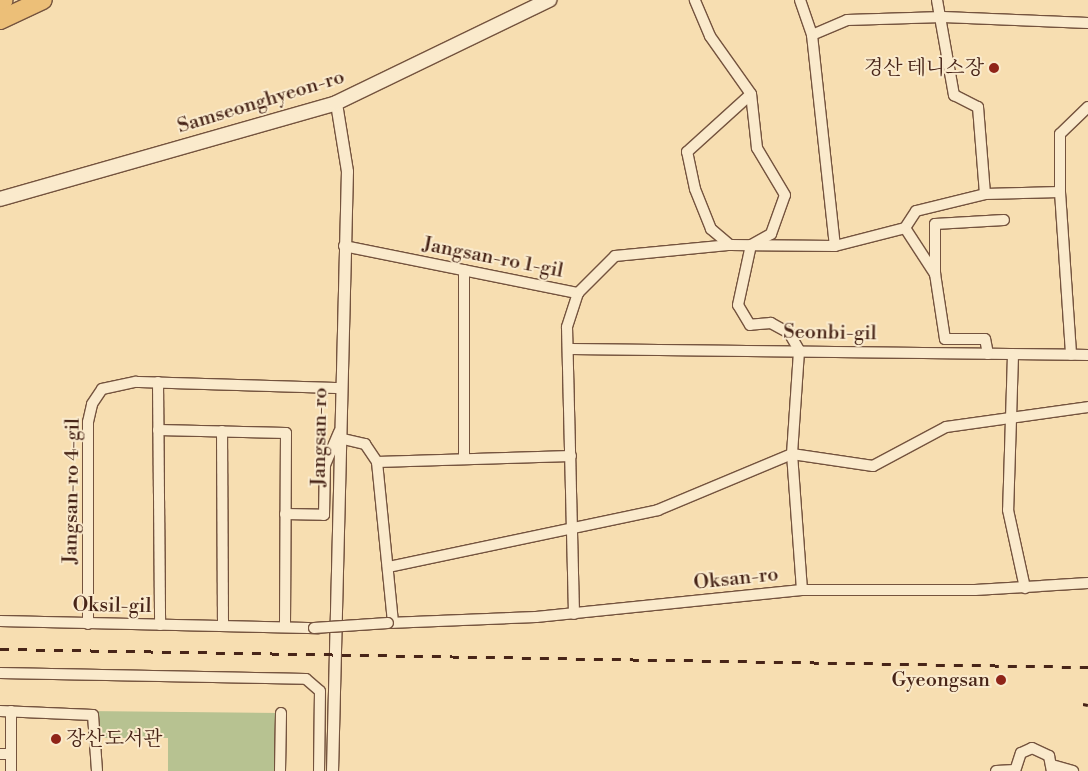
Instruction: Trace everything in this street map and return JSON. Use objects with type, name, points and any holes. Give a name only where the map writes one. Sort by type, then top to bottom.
[{"type":"highway","points":[[0,2],[4,0]]},
{"type":"highway","points":[[0,20],[43,0]]},
{"type":"main road","name":"Samseonghyeon-ro","points":[[0,199],[336,104],[549,0]]},
{"type":"street","points":[[695,0],[710,36],[751,94],[757,148],[785,195],[771,234],[751,245],[738,305],[750,325],[771,323],[789,333],[799,350],[792,454],[802,590]]},
{"type":"street","points":[[800,0],[812,35],[835,246]]},
{"type":"street","points":[[937,0],[943,17],[954,95],[978,107],[985,194]]},
{"type":"street","points":[[812,35],[847,20],[943,17],[1088,23]]},
{"type":"street","points":[[730,245],[711,229],[695,188],[687,152],[751,94]]},
{"type":"street","name":"Jangsan-ro","points":[[332,771],[339,388],[347,171],[336,104]]},
{"type":"street","points":[[1071,355],[1060,192],[1060,134],[1088,107]]},
{"type":"street","points":[[578,293],[615,256],[730,245],[835,246],[905,228],[916,212],[985,194],[1060,192]]},
{"type":"street","points":[[988,354],[986,339],[946,339],[935,274],[934,224],[1004,220]]},
{"type":"street","points":[[905,228],[935,274]]},
{"type":"street","name":"Jangsan-ro 1-gil","points":[[344,246],[578,293],[567,327],[571,349],[574,614]]},
{"type":"street","points":[[464,270],[464,458]]},
{"type":"street","name":"Seonbi-gil","points":[[571,349],[799,350],[1088,355]]},
{"type":"street","points":[[1013,355],[1008,510],[1025,588]]},
{"type":"street","points":[[158,382],[160,625]]},
{"type":"street","name":"Jangsan-ro 4-gil","points":[[88,624],[92,404],[102,389],[118,383],[158,382],[339,388]]},
{"type":"street","points":[[388,567],[573,532],[658,510],[792,454],[873,466],[946,427],[1088,407]]},
{"type":"street","points":[[158,430],[286,432],[285,627]]},
{"type":"street","points":[[222,431],[223,626]]},
{"type":"street","points":[[285,514],[324,515],[325,465],[339,435],[365,444],[377,462],[388,567],[390,623]]},
{"type":"street","points":[[377,462],[571,456]]},
{"type":"street","name":"Oksan-ro","points":[[316,628],[574,614],[802,590],[1025,588],[1088,582]]},
{"type":"street","name":"Oksil-gil","points":[[0,620],[88,624],[316,628]]},
{"type":"street","points":[[0,673],[306,680],[320,691],[319,771]]},
{"type":"street","points":[[0,711],[93,715],[97,771]]},
{"type":"street","points":[[11,711],[5,754],[11,771]]},
{"type":"street","points":[[280,771],[281,713]]},
{"type":"street","points":[[996,771],[1015,771],[1021,753],[1032,748],[1044,752],[1052,768],[1073,771]]},
{"type":"green space","points":[[86,711],[281,713],[280,771],[168,771],[168,738],[97,738]]},
{"type":"railway","points":[[0,649],[1088,667]]},
{"type":"railway","points":[[1083,704],[1088,705]]},
{"type":"place","name":"경산 테니스장","points":[[994,68]]},
{"type":"place","name":"Gyeongsan","points":[[1001,680]]},
{"type":"place","name":"장산도서관","points":[[56,739]]}]
